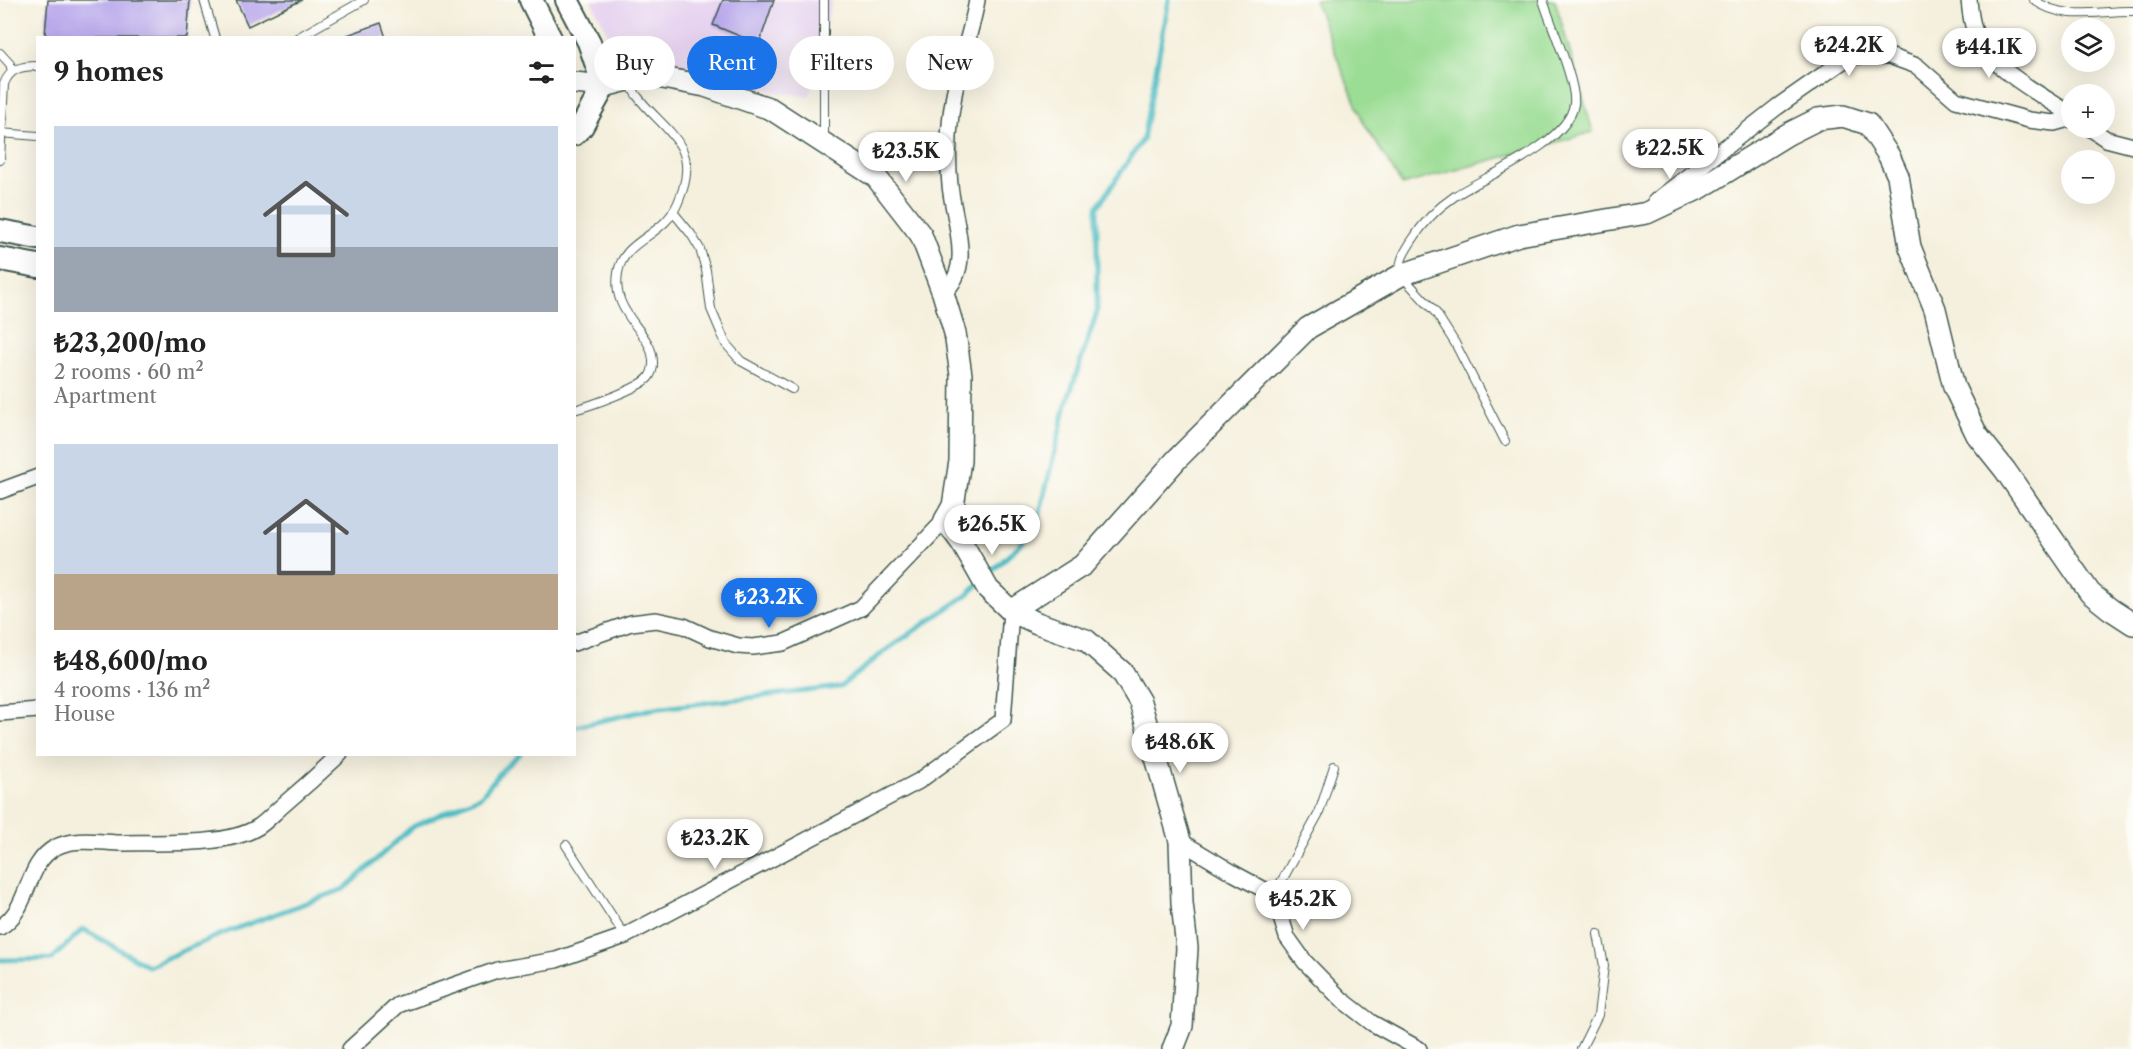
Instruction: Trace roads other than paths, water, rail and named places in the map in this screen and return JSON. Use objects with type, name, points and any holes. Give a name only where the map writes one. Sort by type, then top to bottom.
[{"type":"main road","points":[[531,0],[549,36]]},
{"type":"main road","points":[[567,0],[594,57]]},
{"type":"main road","points":[[576,132],[582,126],[602,90]]},
{"type":"main road","points":[[0,231],[36,238]]},
{"type":"main road","points":[[0,259],[36,266]]},
{"type":"street","points":[[943,293],[953,283],[960,268],[960,250],[950,186],[948,143],[954,95],[977,0]]},
{"type":"street","points":[[1969,0],[1975,34],[1984,49],[2000,66],[2061,109]]},
{"type":"street","points":[[1640,214],[1777,107],[1850,56],[1889,56],[1917,66],[1956,100],[2029,120],[2054,123],[2061,121]]},
{"type":"street","points":[[576,642],[631,623],[656,620],[684,626],[710,638],[738,646],[783,643],[861,608],[945,520],[953,506],[960,461],[961,375],[955,333],[921,235],[876,177],[771,109],[705,86],[675,80]]},
{"type":"street","points":[[576,83],[594,85]]},
{"type":"street","points":[[1011,611],[1083,565],[1177,459],[1308,328],[1401,275],[1519,236],[1647,213],[1700,188],[1788,134],[1818,119],[1843,116],[1868,124],[1889,156],[1898,176],[1910,247],[1935,309],[1954,387],[1977,435],[2005,470],[2091,593],[2133,624]]},
{"type":"street","points":[[2105,138],[2133,146]]},
{"type":"street","points":[[0,490],[36,478]]},
{"type":"street","points":[[945,520],[962,543],[988,588],[1011,611],[1037,623],[1086,640],[1122,672],[1140,702],[1179,841],[1187,948],[1182,1026],[1173,1049]]},
{"type":"street","points":[[350,1049],[398,1005],[497,970],[556,960],[625,936],[919,781],[1003,720],[1011,611]]},
{"type":"street","points":[[0,713],[36,710]]},
{"type":"street","points":[[0,927],[19,910],[41,858],[55,847],[86,841],[120,843],[214,841],[237,836],[258,827],[338,756]]},
{"type":"street","points":[[1179,841],[1274,895],[1287,937],[1312,970],[1341,999],[1372,1023],[1419,1049]]},
{"type":"lane","points":[[204,0],[214,36]]},
{"type":"lane","points":[[301,36],[364,0]]},
{"type":"lane","points":[[824,0],[824,143]]},
{"type":"lane","points":[[1505,441],[1478,386],[1436,313],[1401,275],[1399,267],[1417,232],[1430,217],[1456,196],[1527,156],[1568,122],[1575,102],[1573,86],[1543,0]]},
{"type":"lane","points":[[2034,0],[2046,8],[2065,13],[2133,12]]},
{"type":"lane","points":[[0,53],[10,64],[12,71]]},
{"type":"lane","points":[[0,160],[4,84],[7,76],[12,71],[27,66],[36,66]]},
{"type":"lane","points":[[576,409],[636,387],[647,380],[652,372],[651,351],[624,310],[619,291],[618,274],[626,254],[666,221],[673,212],[686,179],[681,148],[662,122],[637,97],[633,90]]},
{"type":"lane","points":[[1,133],[36,136]]},
{"type":"lane","points":[[673,212],[700,249],[711,309],[726,344],[741,361],[792,389]]},
{"type":"lane","points":[[1274,895],[1319,813],[1334,766]]},
{"type":"lane","points":[[566,845],[625,936]]},
{"type":"lane","points":[[1581,1049],[1598,1015],[1604,966],[1598,934]]},
{"type":"waterway","points":[[986,577],[1036,529],[1066,405],[1097,312],[1097,208],[1143,139],[1169,0]]},
{"type":"waterway","points":[[576,727],[652,709],[840,687],[889,648],[967,595],[979,584]]},
{"type":"waterway","points":[[0,960],[52,959],[83,929],[148,966],[224,933],[344,889],[412,827],[481,796],[503,769],[518,756]]}]
